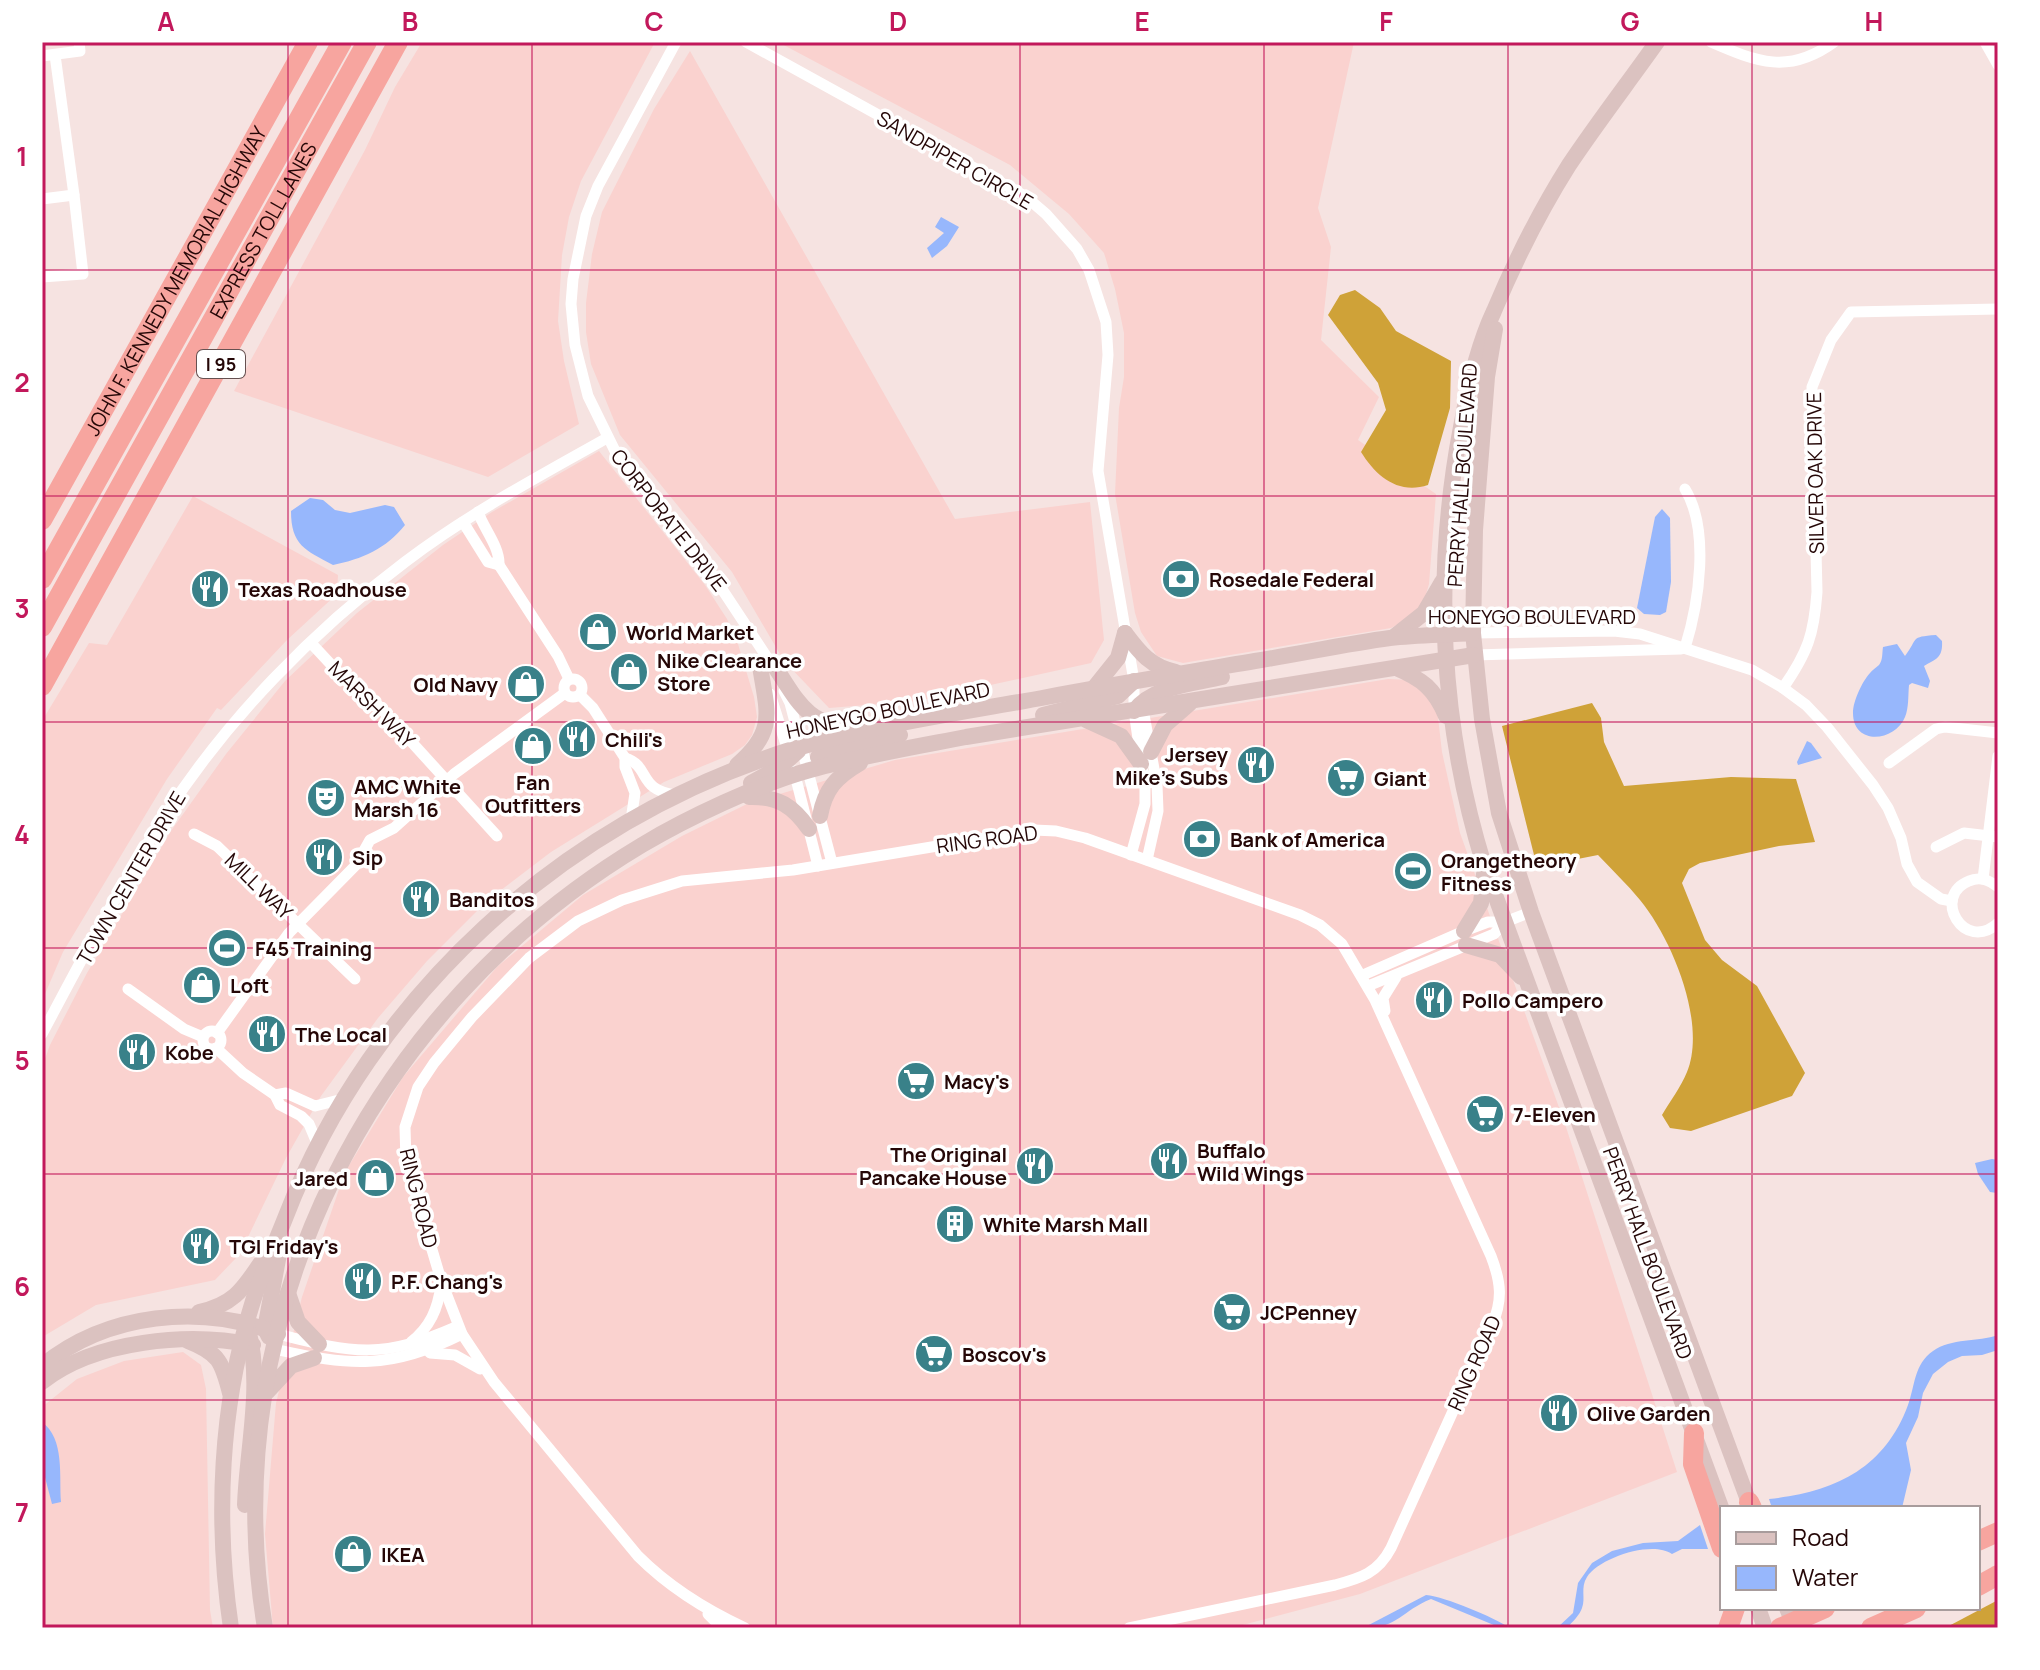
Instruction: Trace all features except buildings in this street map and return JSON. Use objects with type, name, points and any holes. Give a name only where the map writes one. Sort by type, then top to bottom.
[{"type":"highway","name":"JOHN F. KENNEDY MEMORIAL HIGHWAY","points":[[42,520],[308,42]]},
{"type":"highway","name":"EXPRESS TOLL LANES","points":[[42,579],[342,42]]},
{"type":"highway","name":"EXPRESS TOLL LANES","points":[[42,627],[367,42]]},
{"type":"highway","name":"I 95","points":[[42,686],[398,42]]},
{"type":"highway","points":[[1694,1433],[1693,1464],[1720,1542]]},
{"type":"highway","points":[[1980,1583],[1998,1574]]},
{"type":"highway","points":[[1789,1622],[1820,1610]]},
{"type":"highway","points":[[1871,1628],[1912,1610]]},
{"type":"highway","points":[[1890,1628],[1930,1610]]},
{"type":"main road","name":"PERRY HALL BOULEVARD","points":[[1657,42],[1569,165],[1537,220],[1493,312],[1480,348],[1465,405],[1450,492],[1445,577],[1445,659],[1452,732],[1484,865],[1721,1506]]},
{"type":"main road","name":"PERRY HALL BOULEVARD","points":[[1515,267],[1498,314],[1487,377],[1475,530],[1474,655],[1499,813],[1531,912],[1751,1506]]},
{"type":"main road","points":[[1393,638],[1424,613],[1445,577]]},
{"type":"main road","points":[[1125,633],[1142,656],[1154,665],[1181,674]]},
{"type":"main road","points":[[1094,688],[1118,658],[1125,633]]},
{"type":"main road","name":"HONEYGO BOULEVARD","points":[[265,1628],[258,1560],[258,1456],[272,1337],[316,1213],[353,1139],[412,1048],[449,1004],[498,954],[584,883],[674,828],[740,797],[798,760],[864,732],[1094,688],[1393,638],[1473,633]]},
{"type":"main road","name":"HONEYGO BOULEVARD","points":[[231,1628],[223,1544],[223,1464],[232,1399],[248,1344],[247,1324],[275,1239],[317,1143],[376,1049],[430,981],[492,921],[544,877],[631,820],[676,795],[723,776],[798,760],[871,755],[1140,707],[1192,702],[1474,655]]},
{"type":"main road","points":[[1140,707],[1153,694],[1246,671],[1280,657]]},
{"type":"main road","points":[[766,665],[812,717],[838,728],[864,732]]},
{"type":"main road","points":[[723,776],[761,741],[767,712],[766,665]]},
{"type":"main road","points":[[1394,667],[1428,684],[1440,700],[1452,732]]},
{"type":"main road","points":[[941,742],[1118,696],[1134,681]]},
{"type":"main road","points":[[1080,719],[1121,736],[1146,758],[1165,725],[1192,702]]},
{"type":"main road","points":[[674,828],[724,796],[780,767],[915,731],[937,718]]},
{"type":"main road","points":[[740,797],[763,796],[783,801],[814,823],[826,792],[837,777],[871,755]]},
{"type":"main road","points":[[1484,865],[1481,903],[1465,938],[1500,955],[1528,986]]},
{"type":"main road","points":[[492,921],[498,936],[498,954]]},
{"type":"main road","points":[[272,1337],[284,1222]]},
{"type":"main road","points":[[44,1371],[85,1338],[135,1322],[216,1309],[234,1298],[275,1239]]},
{"type":"main road","points":[[266,1393],[284,1371],[317,1351],[298,1322],[288,1293]]},
{"type":"main road","points":[[181,1316],[211,1317],[247,1324],[272,1337]]},
{"type":"main road","points":[[44,1371],[167,1338],[214,1338],[248,1344],[272,1337]]},
{"type":"main road","points":[[183,1338],[214,1353],[225,1374],[232,1399]]},
{"type":"main road","points":[[248,1344],[253,1394],[245,1513],[247,1552],[258,1560]]},
{"type":"street","points":[[42,277],[83,274],[74,195],[48,55],[80,51],[79,42]]},
{"type":"street","name":"CORPORATE DRIVE","points":[[676,42],[598,186],[586,216],[576,258],[571,304],[575,345],[588,396],[607,438],[630,474],[708,568],[790,703],[798,760]]},
{"type":"street","name":"SANDPIPER CIRCLE","points":[[746,42],[1025,196],[1077,249],[1089,270],[1106,322],[1108,355],[1098,471],[1140,707]]},
{"type":"street","points":[[1711,42],[1754,60],[1776,63],[1802,59],[1834,42]]},
{"type":"street","points":[[1985,42],[1998,65]]},
{"type":"street","points":[[42,199],[74,195]]},
{"type":"street","name":"SILVER OAK DRIVE","points":[[1783,688],[1810,642],[1815,615],[1812,387],[1831,340],[1851,312],[1998,309]]},
{"type":"street","name":"TOWN CENTER DRIVE","points":[[42,1034],[164,816],[219,743],[311,643],[368,591],[463,522],[607,438]]},
{"type":"street","points":[[1685,489],[1694,504],[1698,527],[1698,588],[1685,648]]},
{"type":"street","points":[[478,512],[484,529],[500,555],[499,565],[558,656],[569,679]]},
{"type":"street","points":[[463,522],[488,562],[499,565]]},
{"type":"street","name":"HONEYGO BOULEVARD","points":[[1473,633],[1614,631],[1640,634],[1752,670],[1806,705],[1873,785],[1888,808],[1901,838],[1907,864],[1917,882],[1941,899],[1952,901],[1955,919],[1968,930],[1985,931],[1998,923]]},
{"type":"street","name":"MARSH WAY","points":[[311,643],[351,686],[377,704],[497,836]]},
{"type":"street","name":"HONEYGO BOULEVARD","points":[[1474,655],[1685,648]]},
{"type":"street","points":[[565,693],[565,684],[575,678],[582,684],[580,695]]},
{"type":"street","points":[[217,1033],[297,923],[356,865],[370,840],[400,823],[446,781],[565,693]]},
{"type":"street","points":[[565,693],[572,697],[580,695]]},
{"type":"street","points":[[580,695],[593,708],[625,758],[625,767],[635,793],[631,820]]},
{"type":"street","points":[[1131,855],[1145,804],[1146,758],[1140,707]]},
{"type":"street","points":[[1889,763],[1936,729],[1945,727],[1998,733]]},
{"type":"street","points":[[1983,879],[1994,837],[1998,756]]},
{"type":"street","points":[[625,758],[634,761],[659,793],[676,795]]},
{"type":"street","points":[[1146,758],[1157,785],[1158,811],[1147,860]]},
{"type":"street","points":[[798,760],[814,823],[818,866]]},
{"type":"street","points":[[798,760],[814,823],[832,863]]},
{"type":"street","name":"RING ROAD","points":[[745,1628],[696,1603],[648,1566],[486,1371],[460,1330],[441,1280],[408,1171],[405,1127],[412,1101],[425,1075],[472,1017],[529,958],[578,921],[622,900],[682,881],[818,866],[1034,830],[1073,834],[1310,919],[1342,944],[1363,975],[1388,1028],[1497,1271],[1501,1297],[1492,1325],[1391,1548],[1375,1570],[1335,1585],[1129,1628]]},
{"type":"street","points":[[1936,847],[1964,833],[1994,837]]},
{"type":"street","name":"MILL WAY","points":[[194,834],[217,846],[355,979]]},
{"type":"street","points":[[1952,901],[1960,886],[1967,881],[1983,879],[1998,887]]},
{"type":"street","points":[[1368,986],[1465,938],[1488,922],[1505,922],[1531,912]]},
{"type":"street","points":[[1363,975],[1465,938]]},
{"type":"street","points":[[1388,1028],[1383,998],[1390,982],[1401,972]]},
{"type":"street","points":[[128,989],[184,1029],[203,1037],[206,1046],[216,1048],[243,1073],[275,1095],[280,1105],[301,1116],[309,1124],[317,1143]]},
{"type":"street","points":[[203,1037],[208,1032],[217,1033]]},
{"type":"street","points":[[216,1048],[221,1040],[217,1033]]},
{"type":"street","points":[[275,1095],[286,1093],[315,1106],[343,1099]]},
{"type":"street","points":[[404,1347],[428,1325],[439,1300],[441,1280]]},
{"type":"street","points":[[317,1351],[404,1347],[460,1330]]},
{"type":"street","points":[[272,1337],[365,1363],[421,1353],[460,1330]]},
{"type":"street","points":[[421,1353],[455,1355],[486,1371]]},
{"type":"street","points":[[696,1603],[722,1628]]},
{"type":"shaded area","points":[[422,42],[655,42],[581,181],[569,217],[562,255],[558,321],[579,424],[488,477],[234,391],[365,150],[395,87]]},
{"type":"shaded area","points":[[778,42],[1354,42],[1318,208],[1331,247],[1321,340],[1379,397],[1358,440],[1436,494],[1429,584],[1424,601],[1413,616],[1391,628],[1183,663],[1157,656],[1141,632],[1135,613],[1115,494],[1119,408],[1124,377],[1124,333],[1104,253],[1069,214],[1010,165]]},
{"type":"shaded area","points":[[690,51],[955,519],[1090,502],[1104,640],[1091,663],[917,701],[829,708],[784,661],[732,572],[620,435],[591,364],[586,332],[592,254],[602,212],[654,109]]},
{"type":"shaded area","points":[[1355,290],[1380,308],[1396,331],[1451,361],[1450,408],[1428,485],[1407,487],[1389,481],[1374,469],[1361,452],[1386,410],[1378,383],[1328,315],[1340,295]]},
{"type":"shaded area","points":[[599,451],[705,585],[727,619],[754,697],[757,717],[752,735],[745,745],[732,754],[664,782],[551,852],[488,900],[427,961],[378,1018],[321,1096],[236,1258],[215,1280],[96,1305],[44,1336],[42,1067],[87,973],[171,831],[226,754],[285,681],[357,613],[443,545],[492,512]]},
{"type":"shaded area","points":[[193,496],[338,575],[337,594],[287,640],[221,710],[217,708],[167,779],[63,952],[42,1001],[42,721],[89,643],[107,645]]},
{"type":"shaded area","name":"White Marsh Mall","points":[[1388,679],[1412,680],[1437,709],[1442,752],[1460,833],[1565,1124],[1677,1472],[1360,1594],[1231,1628],[273,1628],[265,1534],[276,1403],[302,1297],[345,1172],[403,1077],[497,967],[583,895],[682,836],[749,803],[895,760]]},
{"type":"shaded area","points":[[1592,703],[1601,718],[1604,742],[1624,786],[1731,777],[1796,779],[1815,842],[1779,846],[1700,863],[1689,869],[1682,883],[1705,940],[1722,960],[1757,986],[1805,1073],[1792,1096],[1691,1131],[1670,1128],[1662,1115],[1685,1078],[1692,1052],[1693,1030],[1689,1006],[1674,959],[1664,936],[1640,900],[1598,855],[1537,867],[1502,726]]},
{"type":"shaded area","points":[[183,1352],[201,1365],[206,1389],[210,1610],[213,1628],[42,1628],[42,1407],[77,1379],[124,1361]]},
{"type":"shaded area","points":[[1998,1600],[1998,1624],[1986,1628],[1945,1628],[1980,1610]]},
{"type":"water","points":[[941,217],[959,227],[947,246],[932,258],[927,248],[944,233],[935,227]]},
{"type":"water","points":[[310,498],[323,500],[335,510],[350,513],[385,505],[394,507],[405,525],[390,541],[373,552],[333,565],[307,550],[294,532],[291,511]]},
{"type":"water","points":[[1662,509],[1670,518],[1671,582],[1666,612],[1660,615],[1644,614],[1637,608],[1655,517]]},
{"type":"water","points":[[1936,635],[1942,641],[1942,647],[1938,657],[1924,666],[1930,681],[1928,688],[1912,683],[1909,685],[1907,710],[1900,725],[1893,732],[1875,737],[1860,731],[1853,713],[1858,692],[1880,663],[1883,647],[1897,644],[1905,656],[1918,638]]},
{"type":"water","points":[[1807,741],[1822,758],[1798,765],[1797,762]]},
{"type":"water","points":[[1998,1160],[1997,1193],[1990,1192],[1975,1163]]},
{"type":"water","points":[[1998,1335],[1998,1350],[1962,1356],[1948,1362],[1933,1374],[1923,1393],[1918,1417],[1906,1443],[1911,1470],[1902,1506],[1771,1506],[1769,1499],[1814,1490],[1854,1474],[1885,1446],[1898,1427],[1919,1369],[1927,1356],[1948,1344]]},
{"type":"water","points":[[42,1422],[58,1448],[61,1502],[52,1504],[42,1466]]},
{"type":"water","points":[[1700,1525],[1708,1549],[1682,1549],[1672,1554],[1663,1550],[1639,1550],[1614,1558],[1593,1570],[1585,1581],[1580,1613],[1567,1628],[1557,1628],[1573,1613],[1578,1583],[1592,1563],[1612,1551],[1643,1543],[1678,1541]]},
{"type":"water","points":[[1426,1595],[1469,1608],[1510,1628],[1501,1628],[1431,1599],[1385,1625],[1363,1628]]},
{"type":"place","name":"Rosedale Federal","points":[[1181,579]]},
{"type":"place","name":"Texas Roadhouse","points":[[210,589]]},
{"type":"place","name":"World Market","points":[[598,632]]},
{"type":"place","name":"Nike Clearance Store","points":[[629,672]]},
{"type":"place","name":"Old Navy","points":[[526,684]]},
{"type":"place","name":"Chili's","points":[[577,739]]},
{"type":"place","name":"Fan Outfitters","points":[[533,746]]},
{"type":"place","name":"Jersey Mike's Subs","points":[[1256,765]]},
{"type":"place","name":"Giant","points":[[1346,778]]},
{"type":"place","name":"AMC White Marsh 16","points":[[326,798]]},
{"type":"place","name":"Bank of America","points":[[1202,839]]},
{"type":"place","name":"Sip","points":[[324,857]]},
{"type":"place","name":"Orangetheory Fitness","points":[[1413,871]]},
{"type":"place","name":"Banditos","points":[[421,899]]},
{"type":"place","name":"F45 Training","points":[[227,948]]},
{"type":"place","name":"Loft","points":[[202,985]]},
{"type":"place","name":"Pollo Campero","points":[[1434,1000]]},
{"type":"place","name":"The Local","points":[[267,1034]]},
{"type":"place","name":"Kobe","points":[[137,1052]]},
{"type":"place","name":"Macy's","points":[[916,1081]]},
{"type":"place","name":"7-Eleven","points":[[1485,1114]]},
{"type":"place","name":"Buffalo Wild Wings","points":[[1169,1161]]},
{"type":"place","name":"The Original Pancake House","points":[[1035,1166]]},
{"type":"place","name":"Jared","points":[[376,1178]]},
{"type":"place","name":"White Marsh Mall","points":[[955,1224]]},
{"type":"place","name":"TGI Friday's","points":[[201,1246]]},
{"type":"place","name":"P.F. Chang's","points":[[363,1281]]},
{"type":"place","name":"JCPenney","points":[[1232,1312]]},
{"type":"place","name":"Boscov's","points":[[934,1354]]},
{"type":"place","name":"Olive Garden","points":[[1559,1413]]},
{"type":"place","name":"IKEA","points":[[353,1554]]}]
